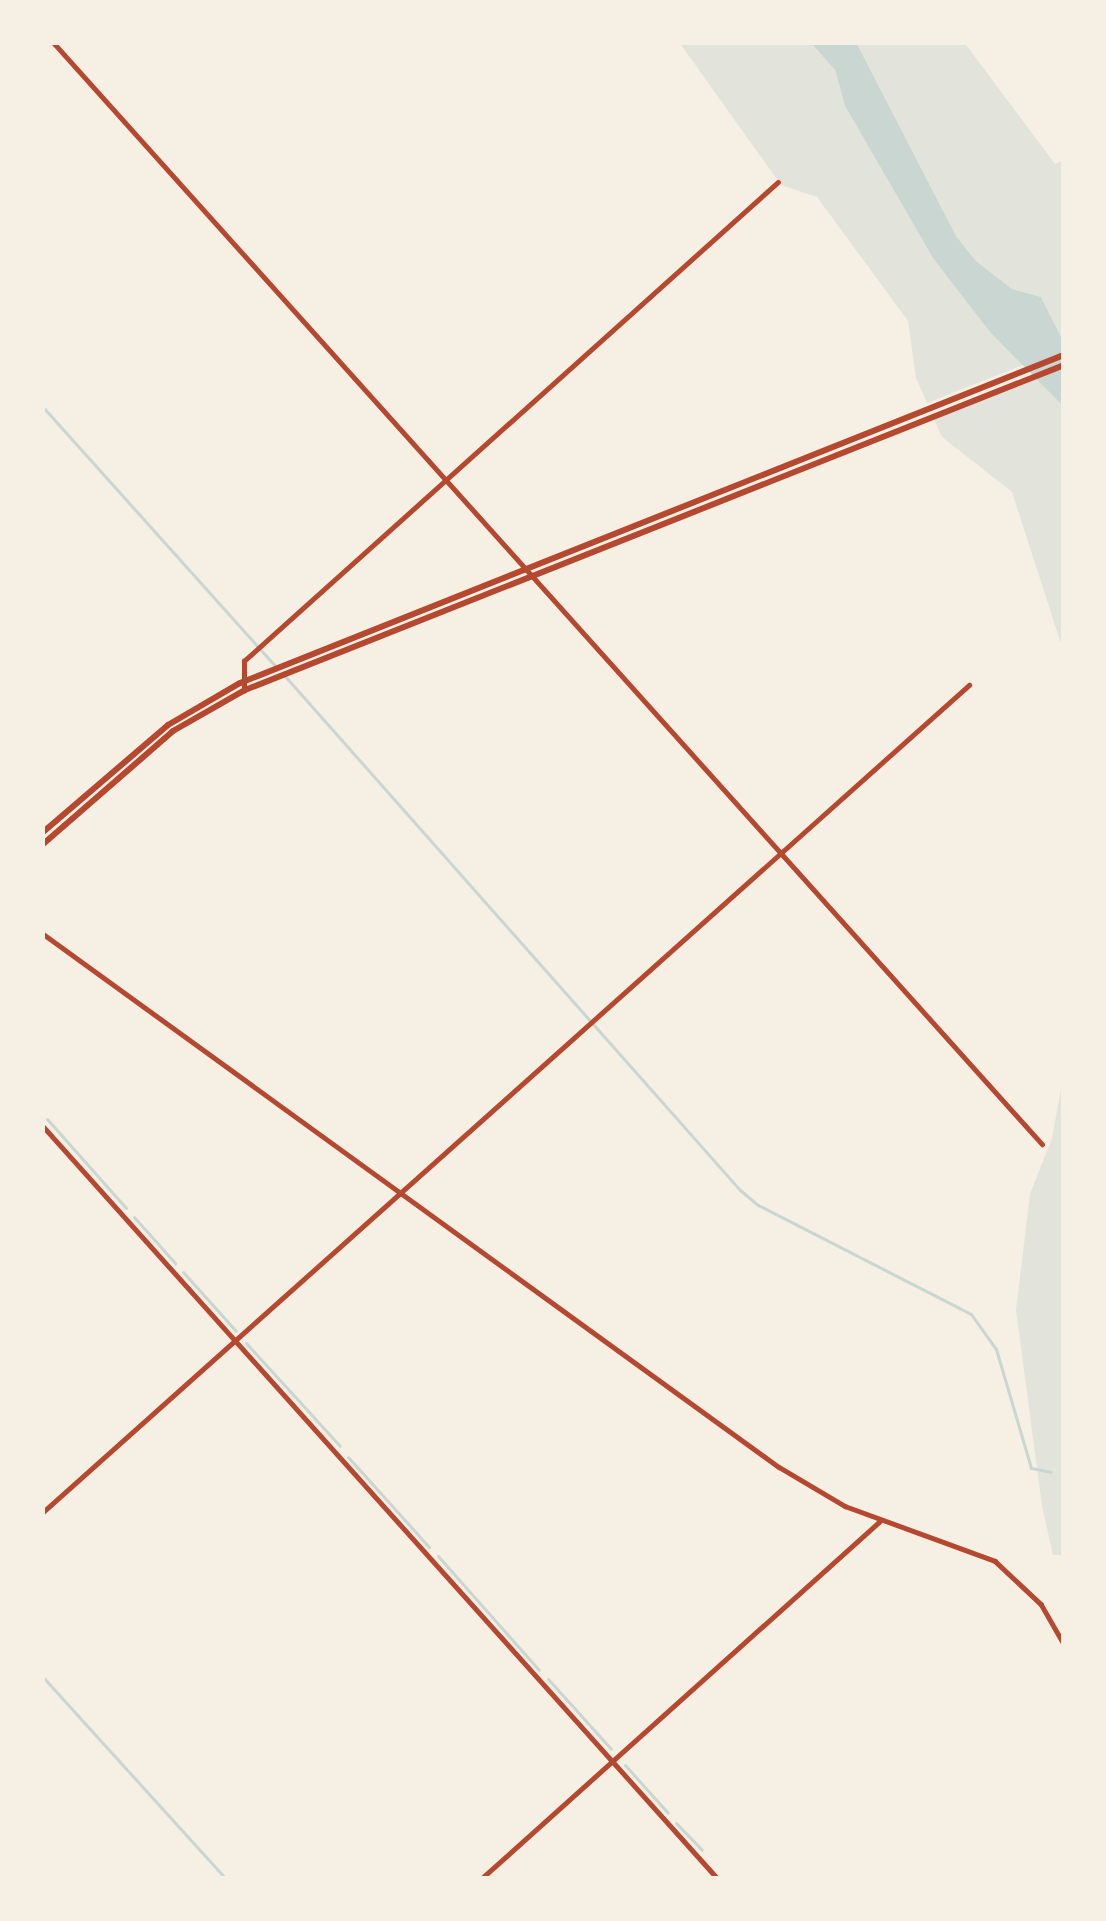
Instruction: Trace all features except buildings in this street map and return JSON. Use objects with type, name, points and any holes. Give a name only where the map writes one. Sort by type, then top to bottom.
[{"type":"main road","points":[[981,394],[1064,355]]},
{"type":"main road","points":[[42,845],[142,755],[269,671],[287,669],[1064,365]]},
{"type":"main road","points":[[42,833],[168,724],[242,687],[276,679],[287,669]]},
{"type":"street","points":[[53,42],[1042,1144]]},
{"type":"street","points":[[242,687],[244,661],[778,182]]},
{"type":"street","points":[[42,1513],[968,685]]},
{"type":"street","points":[[42,933],[779,1468],[882,1520],[995,1561],[1041,1604],[1064,1644]]},
{"type":"street","points":[[42,1125],[718,1879]]},
{"type":"street","points":[[482,1879],[882,1520]]},
{"type":"shaded area","points":[[679,42],[810,42],[835,70],[845,106],[933,258],[1023,365],[927,403],[916,378],[908,321],[817,197],[781,185]]},
{"type":"shaded area","points":[[810,42],[856,42],[956,236],[976,261],[1012,289],[1041,297],[1064,343],[1064,407],[990,332],[933,258],[845,106],[835,70]]},
{"type":"shaded area","points":[[856,42],[964,42],[1055,164],[1064,160],[1064,343],[1041,297],[1012,289],[976,261],[956,236]]},
{"type":"shaded area","points":[[1035,377],[1064,407],[1064,653],[1012,492],[942,437],[933,417]]},
{"type":"shaded area","points":[[1064,1072],[1064,1555],[1053,1555],[1016,1310],[1030,1194],[1052,1138]]},
{"type":"waterway","points":[[42,406],[277,668]]},
{"type":"waterway","points":[[284,675],[740,1190],[758,1205],[971,1314],[996,1349],[1031,1468],[1051,1472]]},
{"type":"waterway","points":[[47,1119],[126,1208]]},
{"type":"waterway","points":[[134,1217],[175,1263]]},
{"type":"waterway","points":[[183,1272],[236,1331]]},
{"type":"waterway","points":[[246,1343],[340,1446]]},
{"type":"waterway","points":[[348,1457],[429,1547]]},
{"type":"waterway","points":[[438,1556],[539,1670]]},
{"type":"waterway","points":[[42,1676],[226,1879]]},
{"type":"waterway","points":[[548,1679],[611,1749]]},
{"type":"waterway","points":[[625,1765],[668,1813]]},
{"type":"waterway","points":[[676,1823],[702,1850]]}]
